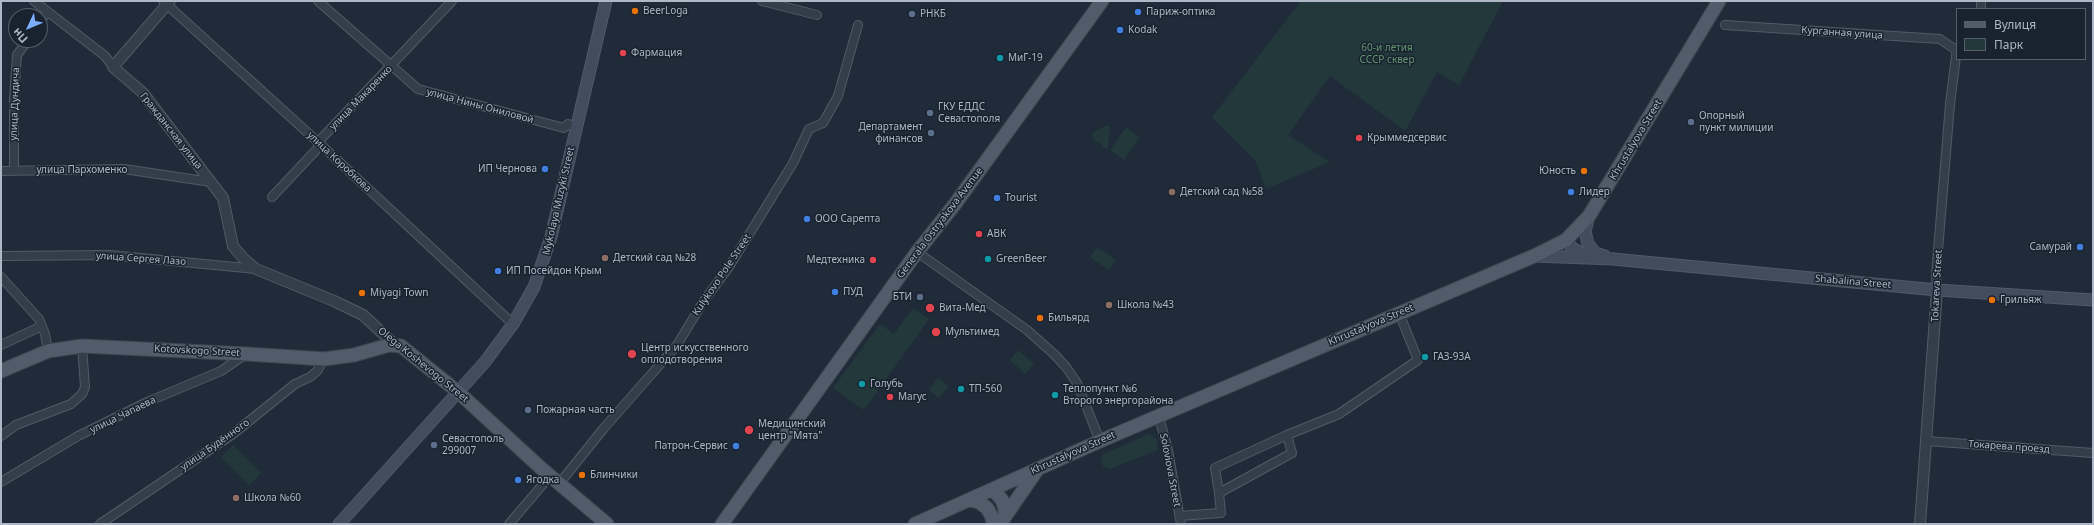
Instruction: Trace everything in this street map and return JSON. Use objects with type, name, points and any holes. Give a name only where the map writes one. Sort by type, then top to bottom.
[{"type":"main road","name":"Mykolaya Muzyki Street","points":[[339,524],[485,362],[513,324],[534,287],[544,260],[606,1]]},
{"type":"main road","name":"Generala Ostryakova Avenue","points":[[722,524],[917,252],[955,204],[1102,1]]},
{"type":"main road","name":"Khrustalyova Street","points":[[915,524],[1219,389],[1534,256],[1566,240],[1589,216],[1719,1]]},
{"type":"main road","name":"Shabalina Street","points":[[1589,216],[1585,232],[1588,244],[1595,253],[1613,259]]},
{"type":"main road","name":"Shabalina Street","points":[[1566,240],[1572,248],[1590,257]]},
{"type":"main road","name":"Shabalina Street","points":[[1534,256],[1590,257],[1937,290],[2093,300]]},
{"type":"main road","name":"Olega Koshevogo Street","points":[[395,345],[406,349],[458,392],[555,480],[607,524]]},
{"type":"main road","name":"Kotovskogo Street","points":[[1,371],[48,351],[82,346],[324,359],[354,355],[395,345]]},
{"type":"main road","points":[[1002,521],[1037,470]]},
{"type":"main road","points":[[990,490],[996,493],[1002,500],[1002,521]]},
{"type":"main road","points":[[969,500],[979,502],[987,508],[992,517],[993,524]]},
{"type":"street","name":"Гражданская улица","points":[[34,1],[43,8]]},
{"type":"street","name":"улица Нины Ониловой","points":[[318,1],[391,67],[418,89],[564,128],[568,124],[576,127]]},
{"type":"street","name":"улица Макаренко","points":[[272,197],[452,1]]},
{"type":"street","points":[[762,1],[817,15]]},
{"type":"street","points":[[113,67],[167,2]]},
{"type":"street","name":"улица Коробкова","points":[[167,2],[513,324]]},
{"type":"street","name":"Гражданская улица","points":[[48,12],[105,56],[113,67],[143,93],[223,198],[233,246],[243,258],[256,269]]},
{"type":"street","name":"Kulykovo Pole Street","points":[[509,524],[555,480],[604,428],[677,345],[703,302],[730,268],[793,163],[809,129],[823,123],[838,96],[858,25]]},
{"type":"street","name":"Курганная улица","points":[[1725,25],[1940,39],[1956,49]]},
{"type":"street","name":"улица Дундича","points":[[14,171],[14,100],[17,55],[22,48]]},
{"type":"street","name":"Tokareva Street","points":[[1920,524],[1937,290],[1936,275],[1956,49]]},
{"type":"street","name":"улица Пархоменко","points":[[1,171],[124,169],[211,182]]},
{"type":"street","points":[[917,252],[1027,330],[1058,358],[1077,383],[1100,441]]},
{"type":"street","name":"улица Сергея Лазо","points":[[1,256],[110,255],[256,269]]},
{"type":"street","name":"Olega Koshevogo Street","points":[[256,269],[334,301],[363,315],[395,345]]},
{"type":"street","points":[[1,277],[39,319],[48,351]]},
{"type":"street","points":[[1180,520],[1221,513],[1215,468],[1287,435],[1339,414],[1418,360],[1399,313]]},
{"type":"street","points":[[1,345],[42,326]]},
{"type":"street","points":[[1,436],[16,425],[71,404],[82,394],[85,387],[82,346]]},
{"type":"street","name":"улица Чапаева","points":[[1,482],[78,436],[147,402],[221,371],[247,354]]},
{"type":"street","name":"улица Будённого","points":[[100,524],[233,434],[295,384],[310,377],[317,371],[324,359]]},
{"type":"street","name":"Soloviova Street","points":[[1159,416],[1168,450],[1180,520]]},
{"type":"street","points":[[1219,493],[1292,453],[1287,435]]},
{"type":"street","name":"Токарева проезд","points":[[1926,441],[2093,453]]},
{"type":"green space","name":"60-и летия СССР сквер","points":[[1301,1],[1503,1],[1459,85],[1437,72],[1405,131],[1330,76],[1288,135],[1330,162],[1266,189],[1255,160],[1212,117]]},
{"type":"green space","points":[[1105,126],[1110,126],[1108,149],[1103,148],[1102,144],[1093,140],[1092,133]]},
{"type":"green space","points":[[1126,127],[1140,137],[1124,160],[1110,150]]},
{"type":"green space","points":[[1097,247],[1116,260],[1109,270],[1090,257]]},
{"type":"green space","points":[[913,308],[929,319],[864,410],[833,388],[880,324],[894,334]]},
{"type":"green space","points":[[1018,350],[1034,364],[1025,374],[1010,360]]},
{"type":"green space","points":[[938,378],[949,386],[939,398],[929,390]]},
{"type":"green space","points":[[1149,434],[1157,440],[1158,450],[1110,469],[1103,466],[1101,461],[1102,455]]},
{"type":"green space","points":[[233,445],[261,473],[249,485],[221,457]]},
{"type":"place","name":"BeerLoga","points":[[635,11]]},
{"type":"place","name":"Париж-оптика","points":[[1138,12]]},
{"type":"place","name":"РНКБ","points":[[912,14]]},
{"type":"place","name":"Kodak","points":[[1120,30]]},
{"type":"place","name":"Фармация","points":[[623,53]]},
{"type":"place","name":"МиГ-19","points":[[1000,58]]},
{"type":"place","name":"ГКУ ЕДДС Севастополя","points":[[930,113]]},
{"type":"place","name":"Опорный пункт милиции","points":[[1691,122]]},
{"type":"place","name":"Департамент финансов","points":[[931,133]]},
{"type":"place","name":"Крыммедсервис","points":[[1359,138]]},
{"type":"place","name":"ИП Чернова","points":[[545,169]]},
{"type":"place","name":"Юность","points":[[1584,171]]},
{"type":"place","name":"Детский сад №58","points":[[1172,192]]},
{"type":"place","name":"Лидер","points":[[1571,192]]},
{"type":"place","name":"Tourist","points":[[997,198]]},
{"type":"place","name":"ООО Сарепта","points":[[807,219]]},
{"type":"place","name":"АВК","points":[[979,234]]},
{"type":"place","name":"Самурай","points":[[2080,247]]},
{"type":"place","name":"Детский сад №28","points":[[605,258]]},
{"type":"place","name":"GreenBeer","points":[[988,259]]},
{"type":"place","name":"Медтехника","points":[[873,260]]},
{"type":"place","name":"ИП Посейдон Крым","points":[[498,271]]},
{"type":"place","name":"ПУД","points":[[835,292]]},
{"type":"place","name":"Miyagi Town","points":[[362,293]]},
{"type":"place","name":"БТИ","points":[[920,297]]},
{"type":"place","name":"Грильяж","points":[[1992,300]]},
{"type":"place","name":"Школа №43","points":[[1109,305]]},
{"type":"place","name":"Вита-Мед","points":[[930,308]]},
{"type":"place","name":"Бильярд","points":[[1040,318]]},
{"type":"place","name":"Мультимед","points":[[936,332]]},
{"type":"place","name":"Центр искусственного оплодотворения","points":[[632,354]]},
{"type":"place","name":"ГАЗ-93А","points":[[1425,357]]},
{"type":"place","name":"Голубь","points":[[862,384]]},
{"type":"place","name":"ТП-560","points":[[961,389]]},
{"type":"place","name":"Теплопункт №6 Второго энергорайона","points":[[1055,395]]},
{"type":"place","name":"Магус","points":[[890,397]]},
{"type":"place","name":"Пожарная часть","points":[[528,410]]},
{"type":"place","name":"Медицинский центр \"Мята\"","points":[[749,430]]},
{"type":"place","name":"Севастополь 299007","points":[[434,445]]},
{"type":"place","name":"Патрон-Сервис","points":[[736,446]]},
{"type":"place","name":"Блинчики","points":[[582,475]]},
{"type":"place","name":"Ягодка","points":[[518,480]]},
{"type":"place","name":"Школа №60","points":[[236,498]]}]
